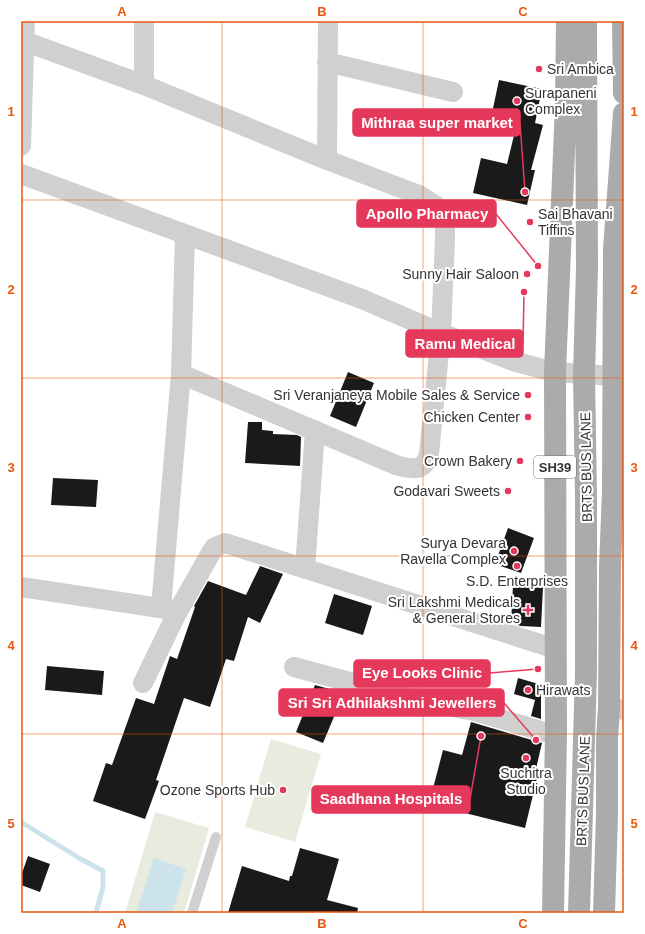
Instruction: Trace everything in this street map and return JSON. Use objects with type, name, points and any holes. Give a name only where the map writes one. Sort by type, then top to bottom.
[{"type":"main road","name":"SH39","points":[[553,913],[556,732],[555,372],[566,104],[567,21]]},
{"type":"main road","name":"BRTS BUS LANE","points":[[580,913],[586,672],[584,374],[587,268],[586,21]]},
{"type":"main road","points":[[623,21],[624,93]]},
{"type":"main road","points":[[604,913],[607,814],[607,739],[617,709],[610,566],[613,492],[613,376],[624,113]]},
{"type":"street","points":[[21,146],[23,40],[25,21]]},
{"type":"street","points":[[144,21],[144,85]]},
{"type":"street","points":[[327,160],[328,21]]},
{"type":"street","points":[[23,40],[144,85],[327,160],[419,195],[436,206],[441,212],[444,219],[445,239],[441,333],[429,454],[427,462],[423,466],[418,468],[408,468],[396,465],[181,374]]},
{"type":"street","points":[[327,62],[453,92]]},
{"type":"street","points":[[21,174],[362,300],[516,362],[555,372],[613,376]]},
{"type":"street","points":[[169,610],[181,374],[184,235]]},
{"type":"street","points":[[304,569],[315,430]]},
{"type":"street","points":[[143,683],[169,610],[215,547],[220,544],[234,545],[304,569],[556,649]]},
{"type":"street","points":[[21,587],[169,610]]},
{"type":"street","points":[[294,667],[420,701],[474,711],[545,732],[556,732]]},
{"type":"lane","points":[[192,913],[216,837]]},
{"type":"shaded area","name":"Ozone Sports Hub","points":[[271,739],[321,754],[295,842],[245,827]]},
{"type":"shaded area","points":[[155,812],[209,828],[184,913],[125,913]]},
{"type":"water","points":[[154,858],[186,869],[172,913],[136,913]]},
{"type":"building","points":[[499,80],[542,89],[535,123],[543,125],[531,170],[535,170],[527,205],[473,193],[481,158],[507,164],[518,119],[492,113]]},
{"type":"building","points":[[348,372],[374,383],[356,427],[330,416]]},
{"type":"building","points":[[248,422],[262,422],[262,430],[273,431],[273,434],[297,435],[301,437],[300,466],[245,463]]},
{"type":"building","points":[[53,478],[98,480],[96,507],[51,505]]},
{"type":"building","name":"Surya Devara Ravella Complex","points":[[508,528],[534,538],[521,573],[495,564]]},
{"type":"building","points":[[260,566],[283,574],[260,623],[248,617],[234,661],[226,659],[210,707],[184,698],[156,780],[159,781],[145,819],[93,801],[106,763],[112,765],[136,698],[154,704],[170,656],[177,659],[195,607],[194,606],[208,581],[246,595]]},
{"type":"building","points":[[513,585],[543,587],[541,627],[521,626],[511,623]]},
{"type":"building","points":[[334,594],[372,606],[363,635],[325,623]]},
{"type":"building","points":[[47,666],[104,671],[102,695],[45,690]]},
{"type":"building","name":"Hirawats","points":[[518,678],[542,685],[540,694],[541,719],[531,716],[535,700],[514,694]]},
{"type":"building","points":[[315,685],[344,693],[323,743],[296,732]]},
{"type":"building","points":[[471,722],[542,743],[535,773],[538,774],[525,828],[429,804],[443,750],[462,755]]},
{"type":"building","points":[[300,848],[339,859],[327,900],[358,908],[357,913],[228,913],[242,866],[289,881],[290,876],[292,876]]},
{"type":"building","points":[[28,856],[50,864],[40,892],[21,885],[21,876]]},
{"type":"waterway","points":[[21,822],[103,871],[103,887],[96,913]]},
{"type":"place","name":"Sri Ambica","points":[[539,69]]},
{"type":"place","name":"Surapaneni Complex","points":[[517,101]]},
{"type":"place","name":"Mithraa super market","points":[[525,192]]},
{"type":"place","name":"Sai Bhavani Tiffins","points":[[530,222]]},
{"type":"place","name":"Apollo Pharmacy","points":[[538,266]]},
{"type":"place","name":"Sunny Hair Saloon","points":[[527,274]]},
{"type":"place","name":"Ramu Medical","points":[[524,292]]},
{"type":"place","name":"Sri Veranjaneya Mobile Sales & Service","points":[[528,395]]},
{"type":"place","name":"Chicken Center","points":[[528,417]]},
{"type":"place","name":"Crown Bakery","points":[[520,461]]},
{"type":"place","name":"Godavari Sweets","points":[[508,491]]},
{"type":"place","name":"Surya Devara Ravella Complex","points":[[514,551]]},
{"type":"place","name":"S.D. Enterprises","points":[[517,566]]},
{"type":"place","name":"Sri Lakshmi Medicals & General Stores","points":[[528,610]]},
{"type":"place","name":"Eye Looks Clinic","points":[[538,669]]},
{"type":"place","name":"Hirawats","points":[[528,690]]},
{"type":"place","name":"Saadhana Hospitals","points":[[481,736]]},
{"type":"place","name":"Sri Sri Adhilakshmi Jewellers","points":[[536,740]]},
{"type":"place","name":"Suchitra Studio","points":[[526,758]]},
{"type":"place","name":"Ozone Sports Hub","points":[[283,790]]}]
